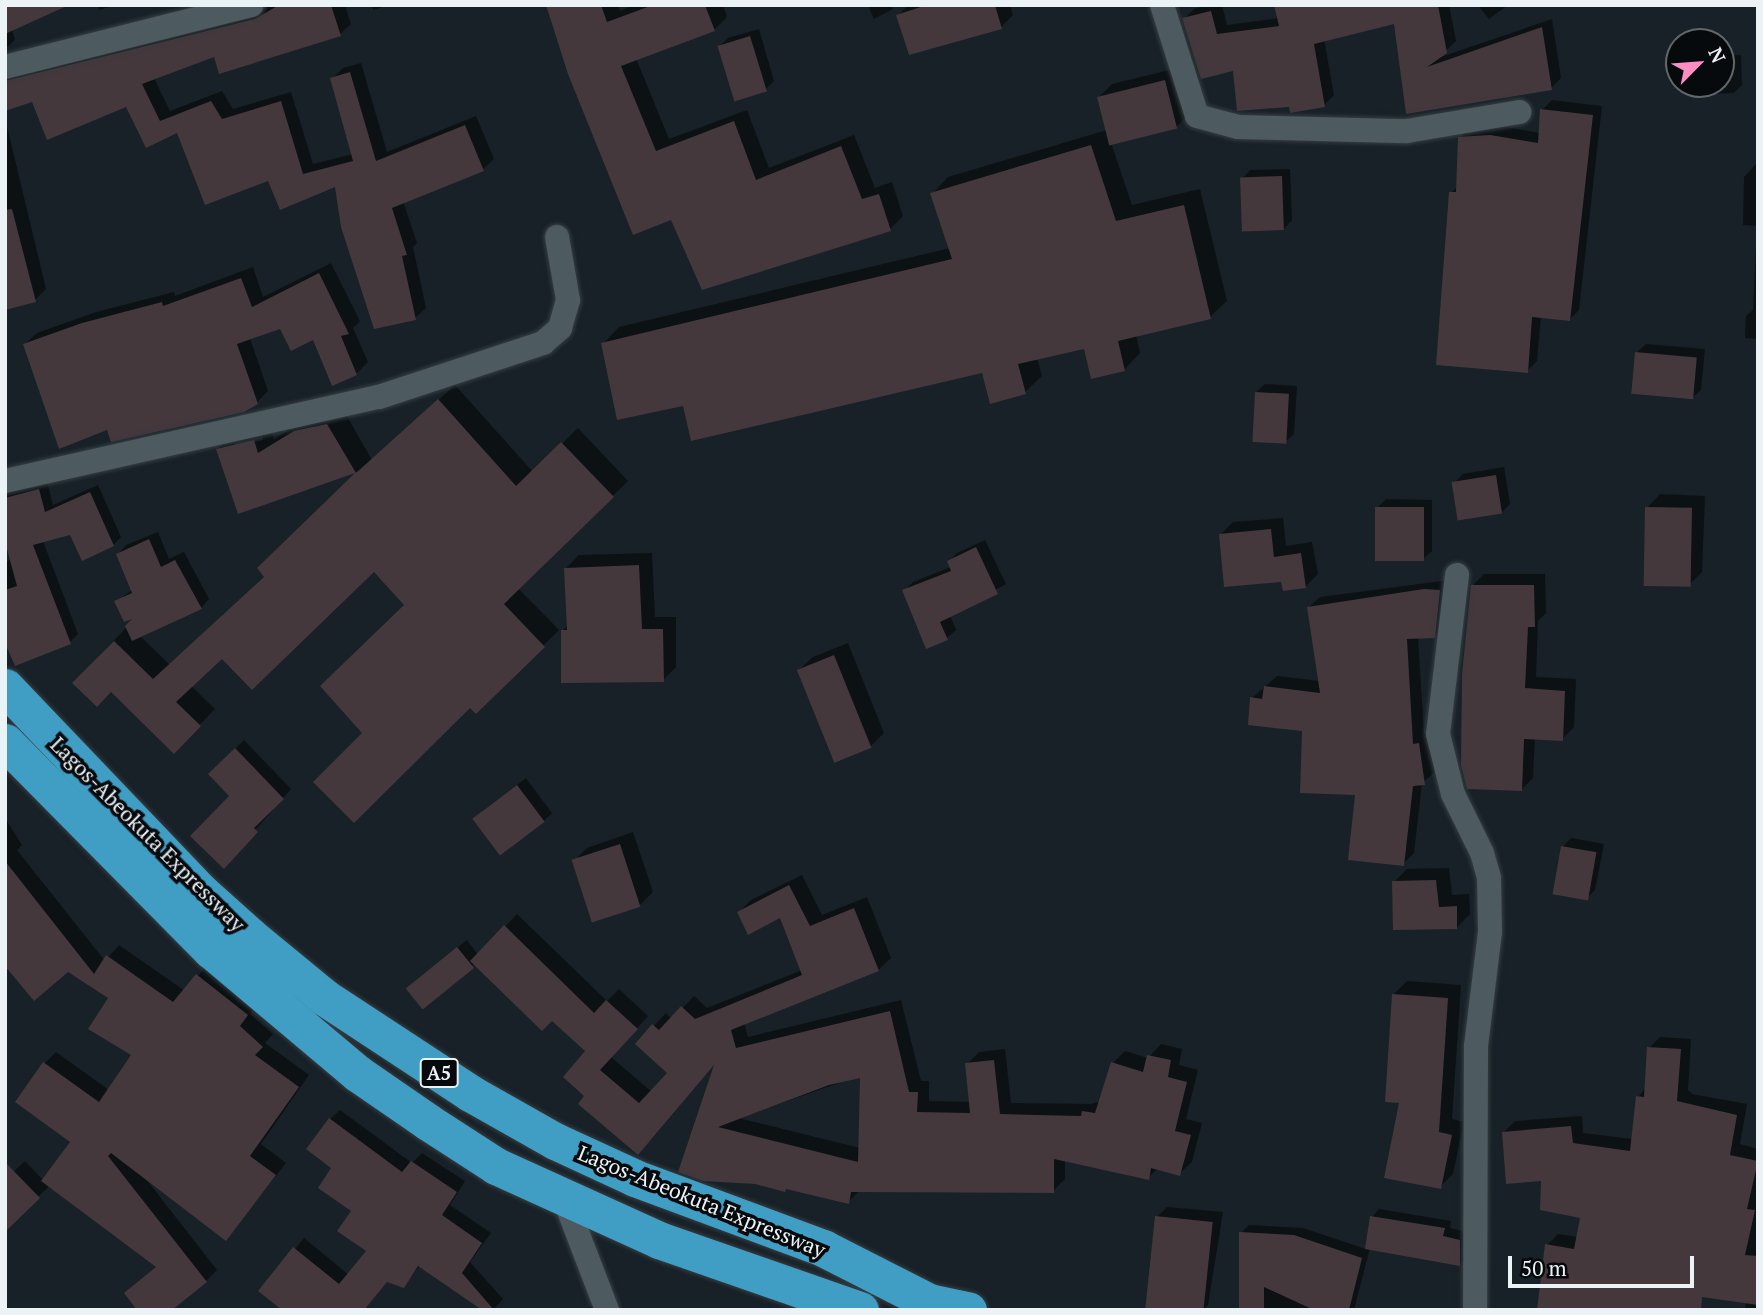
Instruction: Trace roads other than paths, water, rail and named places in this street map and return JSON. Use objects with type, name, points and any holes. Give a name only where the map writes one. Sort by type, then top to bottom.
[{"type":"highway","name":"Lagos-Abeokuta Expressway","points":[[5,687],[201,892],[250,936],[324,997],[470,1093],[555,1141],[635,1178],[823,1248],[929,1301],[968,1310]]},
{"type":"highway","name":"Lagos-Abeokuta Expressway","points":[[5,741],[182,922],[281,1012],[428,1122],[496,1166],[564,1198],[744,1273],[860,1310]]},
{"type":"street","points":[[5,67],[251,5]]},
{"type":"street","points":[[1162,5],[1197,116],[1238,127],[1407,131],[1518,111]]},
{"type":"street","points":[[5,481],[379,397],[543,343],[560,328],[568,300],[557,237]]},
{"type":"street","points":[[1457,575],[1438,734],[1453,794],[1482,853],[1489,878],[1490,932],[1476,1046],[1475,1310]]},
{"type":"street","points":[[564,1198],[607,1310]]}]
